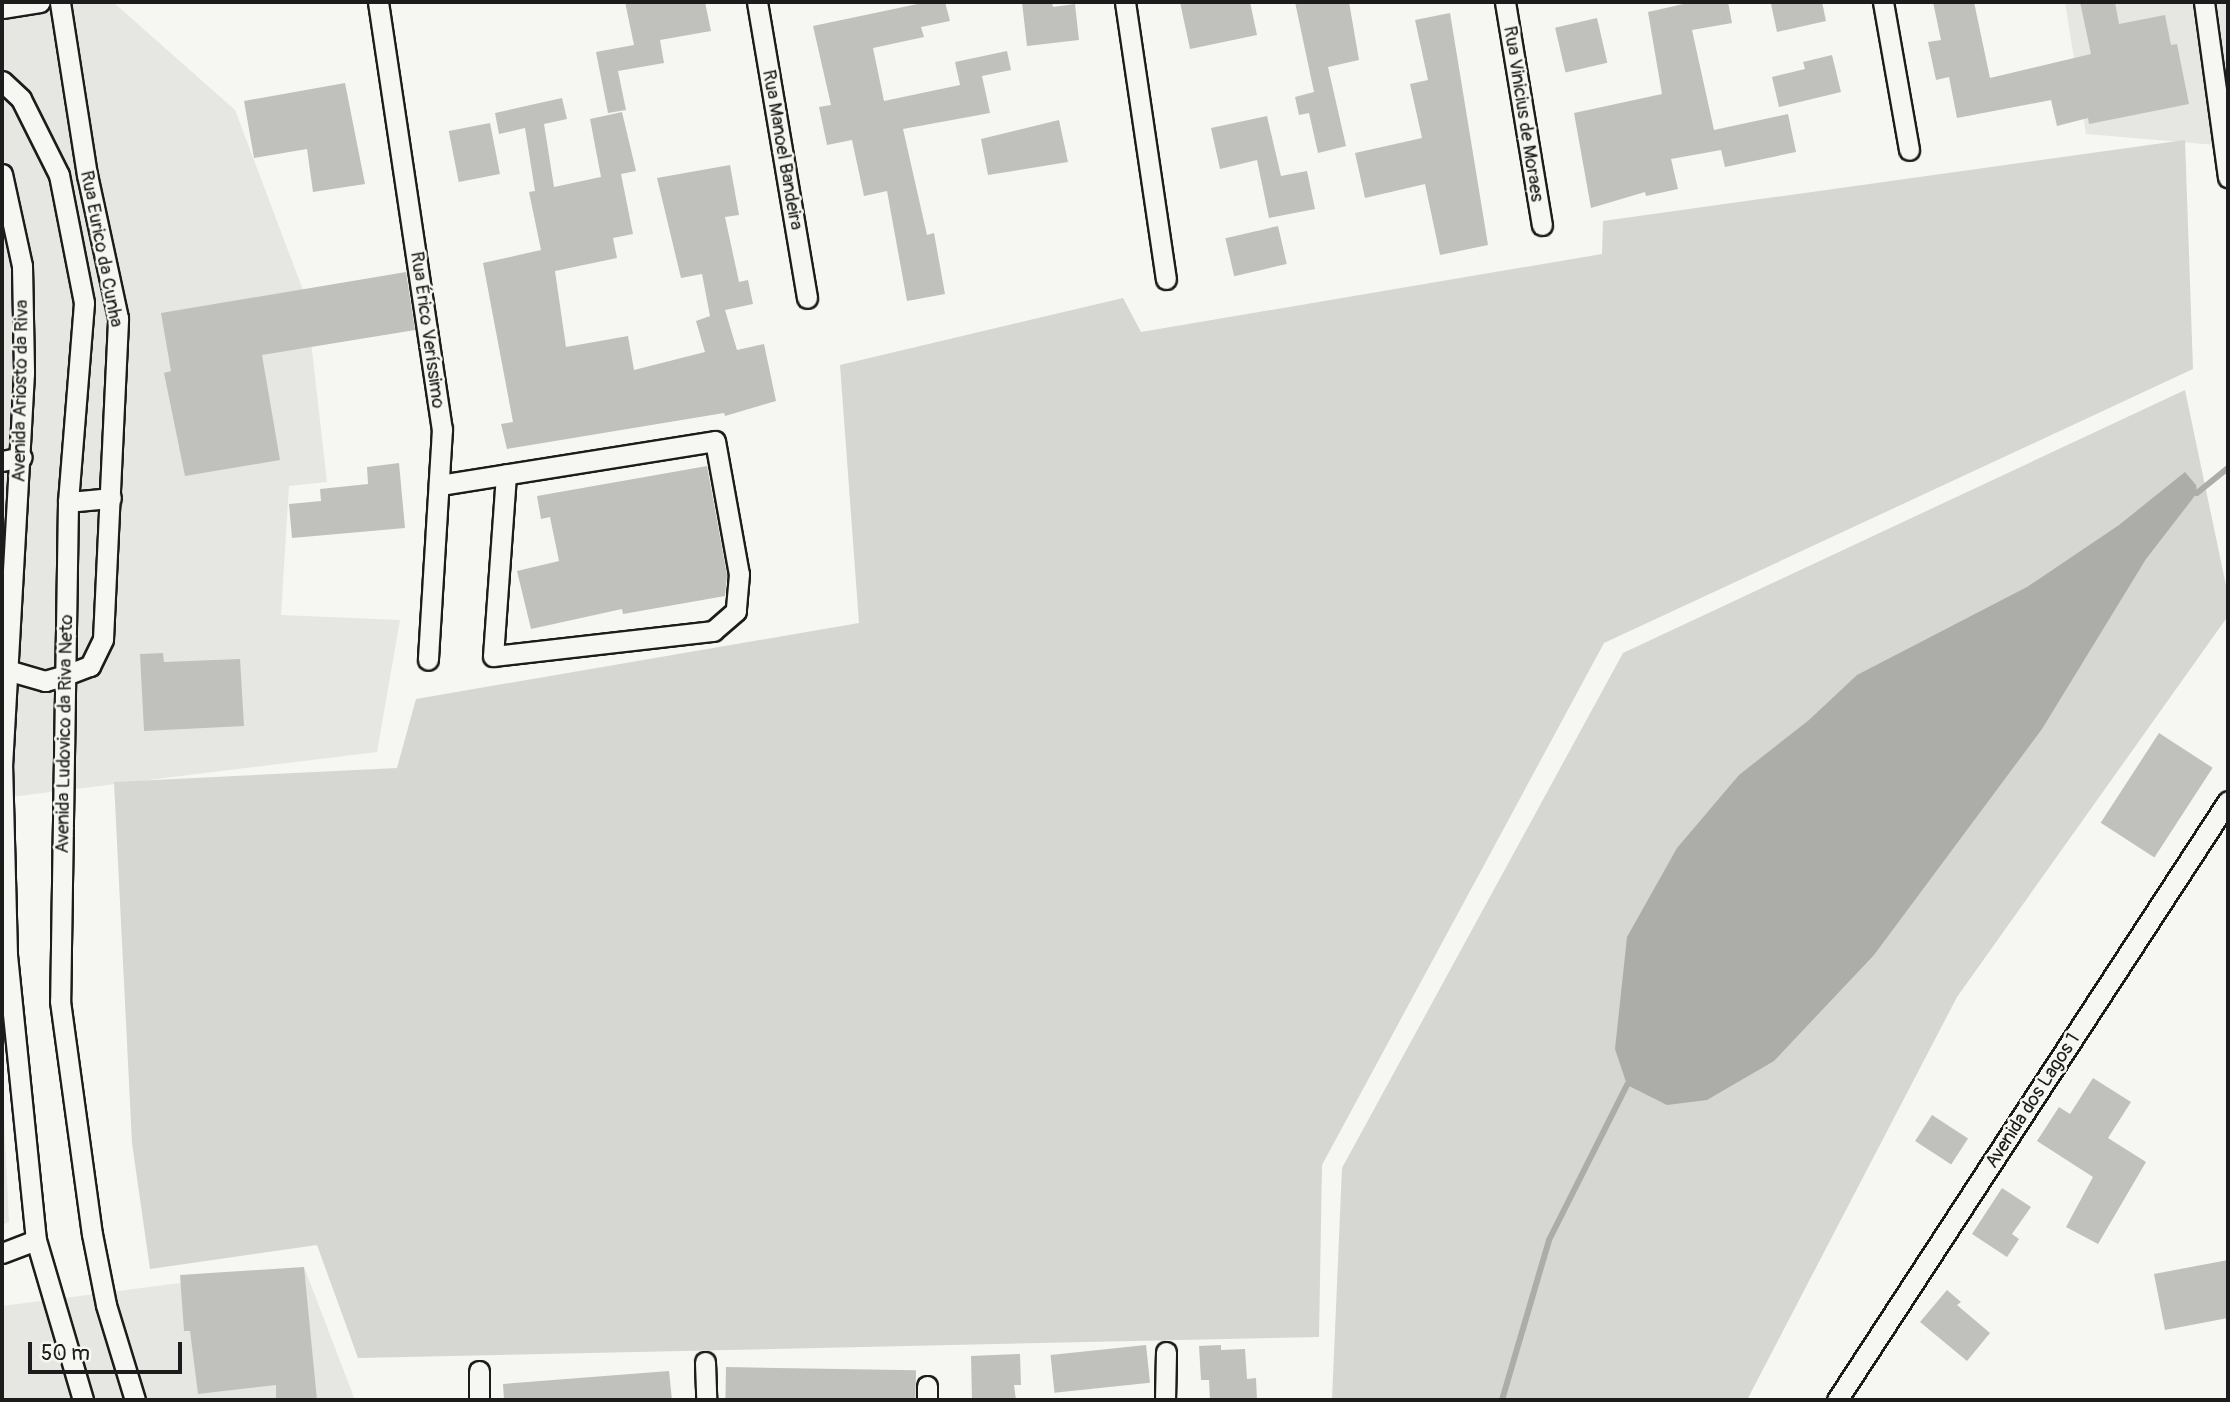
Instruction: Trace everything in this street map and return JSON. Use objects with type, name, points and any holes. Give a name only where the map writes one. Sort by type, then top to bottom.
[{"type":"street","points":[[2,8],[40,2]]},
{"type":"street","name":"Rua Eurico da Cunha","points":[[60,2],[87,175],[118,318],[103,639],[90,666],[66,674]]},
{"type":"street","name":"Rua Érico Veríssimo","points":[[378,2],[442,429],[428,660]]},
{"type":"street","name":"Rua Manoel Bandeira","points":[[757,2],[807,298]]},
{"type":"street","points":[[1125,2],[1166,279]]},
{"type":"street","name":"Rua Vinicius de Moraes","points":[[1505,2],[1542,225]]},
{"type":"street","points":[[1883,2],[1909,150]]},
{"type":"street","points":[[2204,2],[2228,177]]},
{"type":"street","name":"Avenida Ludovico da Riva Neto","points":[[2,81],[21,99],[59,175],[85,303],[68,502],[60,1001],[92,1234],[106,1305],[135,1400]]},
{"type":"street","name":"Avenida Ariosto da Riva","points":[[2,174],[22,266],[22,457],[2,764],[3,889],[36,1240],[83,1400]]},
{"type":"street","points":[[59,175],[87,175]]},
{"type":"street","points":[[440,485],[506,474],[715,441],[740,574],[736,611],[713,631],[493,656],[506,474]]},
{"type":"street","points":[[2,461],[22,457]]},
{"type":"street","points":[[68,502],[111,498]]},
{"type":"street","points":[[7,670],[45,681],[66,674]]},
{"type":"street","name":"Avenida dos Lagos 1","points":[[1837,1400],[2228,801]]},
{"type":"street","points":[[2,1253],[36,1240]]},
{"type":"street","points":[[1166,1352],[1166,1400]]},
{"type":"street","points":[[705,1362],[706,1400]]},
{"type":"street","points":[[479,1371],[479,1400]]},
{"type":"shaded area","points":[[2,2],[113,2],[235,110],[306,298],[327,482],[289,486],[281,615],[400,620],[377,752],[2,798]]},
{"type":"shaded area","points":[[2065,2],[2228,2],[2228,146],[2086,134]]},
{"type":"shaded area","points":[[2185,140],[2193,369],[1604,643],[1322,1165],[1319,1337],[358,1358],[317,1245],[150,1269],[132,1143],[114,782],[397,768],[416,699],[859,623],[840,365],[1123,298],[1141,332],[1602,254],[1603,221]]},
{"type":"shaded area","points":[[2185,390],[2228,595],[2228,616],[1957,997],[1747,1400],[1332,1400],[1342,1168],[1623,653]]},
{"type":"shaded area","points":[[2185,472],[2196,485],[2197,493],[2146,559],[2042,729],[1874,955],[1774,1061],[1707,1100],[1667,1105],[1627,1085],[1615,1049],[1627,937],[1677,848],[1739,775],[1809,720],[1857,675],[2027,587],[2119,525]]},
{"type":"shaded area","points":[[2,1075],[9,1222],[2,1225]]},
{"type":"shaded area","points":[[304,1267],[355,1400],[2,1400],[2,1306]]},
{"type":"building","points":[[625,2],[705,2],[711,31],[660,40],[664,63],[618,71],[626,110],[608,113],[596,52],[634,45]]},
{"type":"building","points":[[927,2],[945,2],[950,21],[921,27],[924,37],[873,48],[884,101],[960,85],[955,62],[1007,51],[1011,70],[982,76],[990,113],[903,129],[927,235],[934,233],[945,294],[907,301],[887,191],[864,196],[852,140],[827,145],[819,107],[831,105],[813,26]]},
{"type":"building","points":[[1022,2],[1052,2],[1053,7],[1075,4],[1079,40],[1027,46]]},
{"type":"building","points":[[1180,2],[1250,2],[1257,35],[1190,49]]},
{"type":"building","points":[[1295,2],[1349,2],[1359,60],[1328,67],[1346,146],[1318,153],[1309,113],[1299,115],[1295,97],[1314,92]]},
{"type":"building","points":[[1692,2],[1728,2],[1732,23],[1692,30],[1714,130],[1788,114],[1796,152],[1725,167],[1721,150],[1671,159],[1678,189],[1646,196],[1645,192],[1591,208],[1574,113],[1662,94],[1648,12]]},
{"type":"building","points":[[1822,2],[1826,21],[1777,32],[1771,4]]},
{"type":"building","points":[[1933,2],[1974,2],[1990,78],[2091,54],[2080,2],[2115,2],[2119,24],[2165,15],[2171,45],[2177,44],[2189,104],[2089,124],[2088,118],[2057,126],[2051,100],[1957,118],[1949,77],[1936,80],[1928,42],[1941,40]]},
{"type":"building","points":[[1450,13],[1488,245],[1440,255],[1425,184],[1365,198],[1355,153],[1422,138],[1410,84],[1428,80],[1415,20]]},
{"type":"building","points":[[1597,18],[1607,63],[1565,72],[1555,28]]},
{"type":"building","points":[[1832,55],[1841,92],[1779,107],[1772,77],[1805,69],[1803,62]]},
{"type":"building","points":[[345,83],[365,184],[313,192],[307,149],[254,158],[244,101]]},
{"type":"building","points":[[562,98],[567,119],[544,124],[554,187],[601,177],[590,119],[622,112],[636,171],[621,174],[633,234],[613,238],[617,258],[555,271],[566,347],[628,336],[634,370],[705,352],[696,321],[710,316],[702,274],[681,278],[657,178],[730,165],[739,215],[725,217],[739,282],[748,280],[753,304],[725,310],[737,350],[764,344],[776,401],[725,416],[724,413],[507,449],[501,424],[513,422],[483,263],[541,250],[529,192],[535,191],[525,128],[499,134],[495,113]]},
{"type":"building","points":[[1267,116],[1281,176],[1307,171],[1315,209],[1269,218],[1257,160],[1220,169],[1211,128]]},
{"type":"building","points":[[1059,120],[1068,162],[988,175],[981,139]]},
{"type":"building","points":[[490,123],[500,174],[459,182],[449,131]]},
{"type":"building","points":[[1278,226],[1287,264],[1234,276],[1225,238]]},
{"type":"building","points":[[406,272],[415,330],[262,355],[280,460],[185,476],[164,373],[171,371],[161,313]]},
{"type":"building","points":[[399,463],[405,528],[292,538],[289,504],[321,501],[320,489],[368,484],[367,467]]},
{"type":"building","points":[[707,466],[727,575],[725,596],[623,614],[622,609],[531,629],[517,571],[559,561],[550,517],[541,519],[537,496]]},
{"type":"building","points":[[163,653],[164,662],[240,659],[244,726],[144,731],[140,654]]},
{"type":"building","points":[[2159,733],[2213,768],[2154,858],[2101,823]]},
{"type":"building","points":[[2093,1078],[2131,1102],[2108,1138],[2146,1162],[2098,1244],[2066,1227],[2093,1177],[2037,1141],[2059,1107],[2070,1114]]},
{"type":"building","points":[[1932,1115],[1968,1138],[1951,1164],[1915,1141]]},
{"type":"building","points":[[2002,1188],[2031,1207],[2012,1234],[2019,1239],[2007,1257],[1972,1234]]},
{"type":"building","points":[[2228,1260],[2228,1318],[2165,1330],[2154,1274]]},
{"type":"building","points":[[304,1267],[317,1400],[276,1400],[276,1385],[198,1394],[190,1331],[184,1331],[180,1275]]},
{"type":"building","points":[[1947,1290],[1961,1302],[1957,1305],[1990,1333],[1967,1361],[1920,1322]]},
{"type":"building","points":[[1146,1345],[1150,1383],[1054,1393],[1051,1355]]},
{"type":"building","points":[[1221,1345],[1221,1350],[1245,1349],[1247,1379],[1256,1378],[1257,1400],[1210,1400],[1209,1380],[1201,1380],[1199,1346]]},
{"type":"building","points":[[1020,1354],[1021,1385],[1014,1385],[1016,1400],[972,1400],[971,1356]]},
{"type":"building","points":[[726,1367],[916,1370],[915,1400],[725,1400]]},
{"type":"building","points":[[669,1371],[672,1400],[504,1400],[503,1384]]},
{"type":"waterway","points":[[2197,493],[2228,468]]},
{"type":"waterway","points":[[1502,1400],[1549,1240],[1627,1085]]}]
